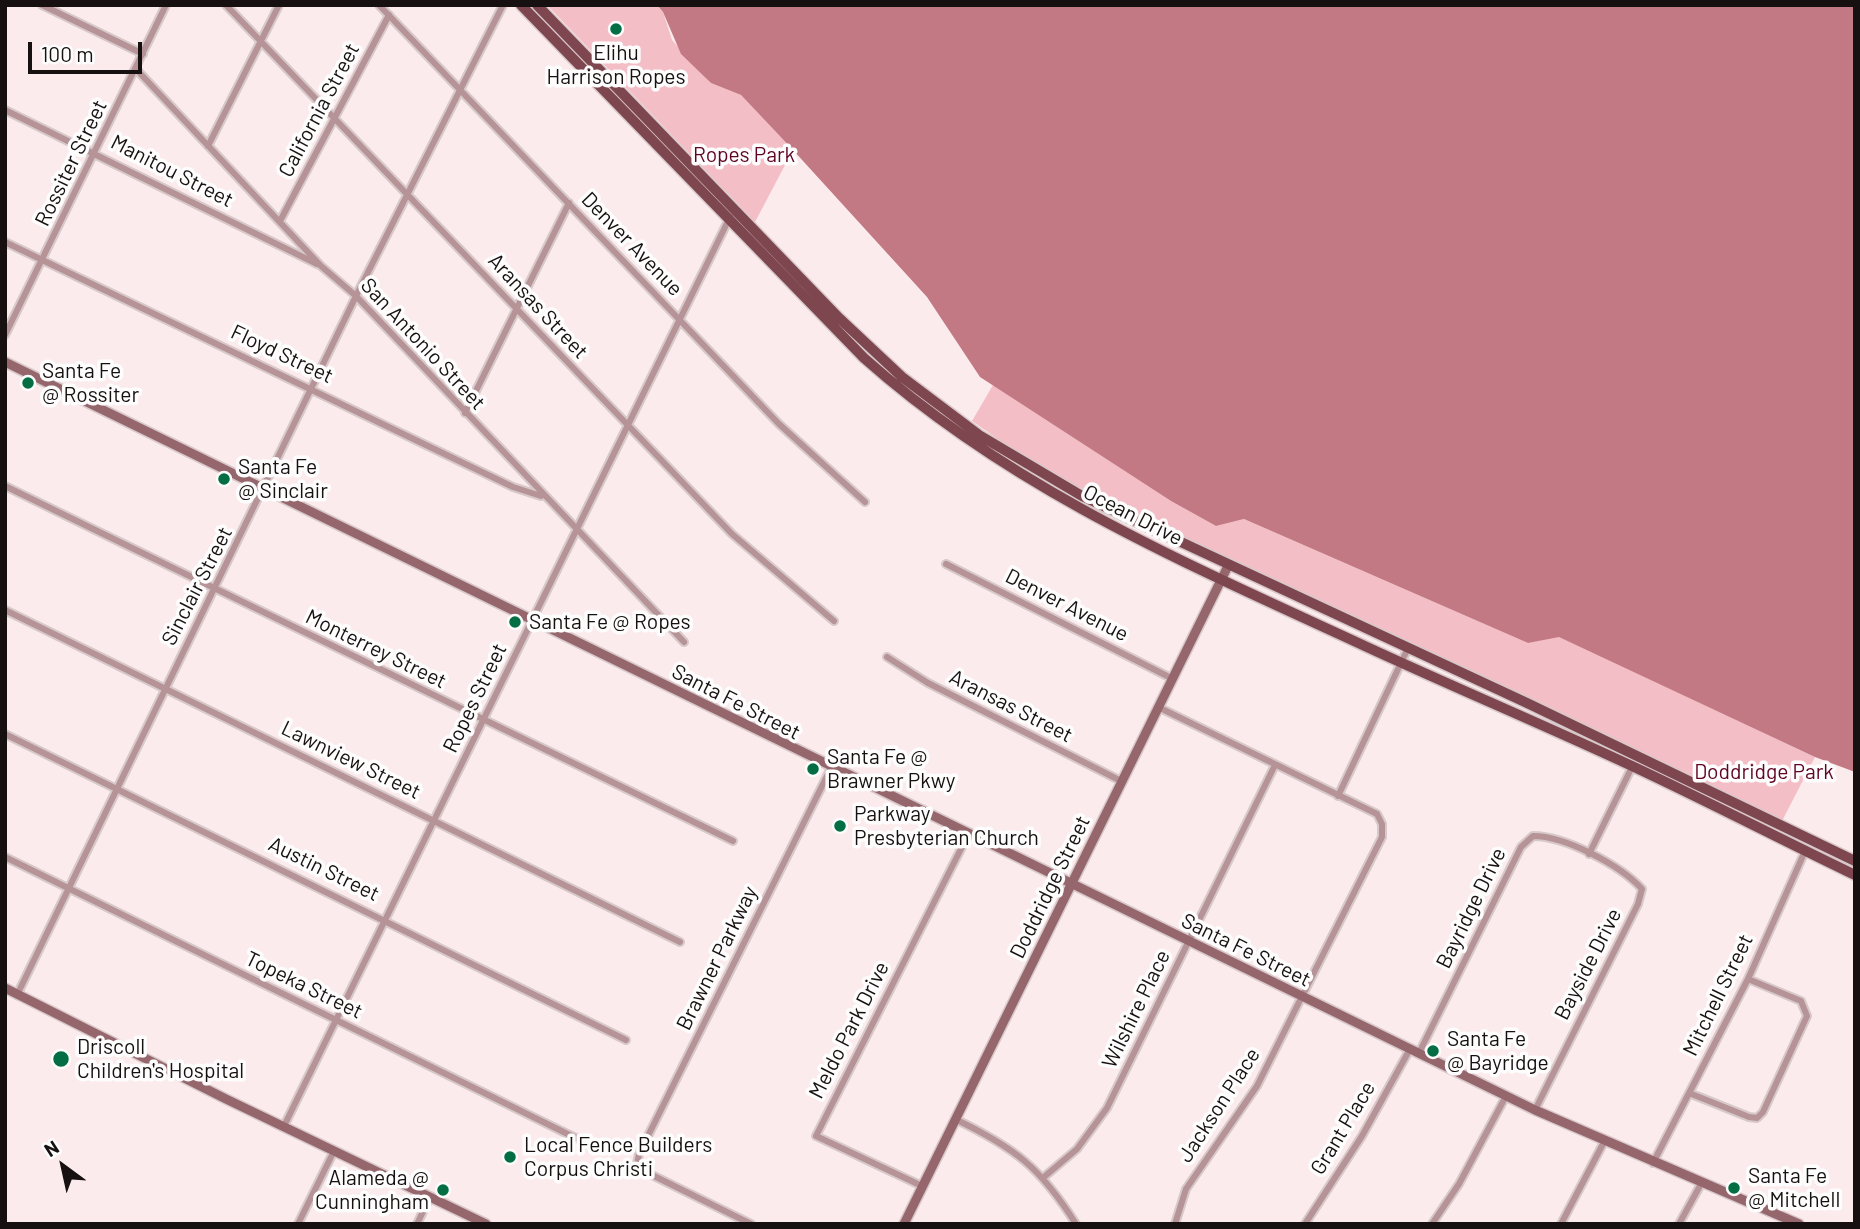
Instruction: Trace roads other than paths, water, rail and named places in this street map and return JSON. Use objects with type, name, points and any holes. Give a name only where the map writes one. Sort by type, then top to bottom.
[{"type":"main road","name":"Ocean Drive","points":[[521,5],[831,326],[894,386],[946,426],[1073,507],[1220,580],[1521,717],[1634,761]]},
{"type":"main road","name":"Ocean Drive","points":[[537,5],[839,318],[902,377],[979,436],[1082,496],[1527,703],[1634,761],[1808,846],[1855,875]]},
{"type":"main road","points":[[545,30],[554,22]]},
{"type":"main road","points":[[614,103],[624,94]]},
{"type":"main road","points":[[801,296],[808,287]]},
{"type":"main road","points":[[831,326],[839,318]]},
{"type":"main road","points":[[864,358],[872,349]]},
{"type":"main road","name":"Santa Fe Street","points":[[5,362],[1535,1110],[1796,1223]]},
{"type":"main road","points":[[894,386],[902,377]]},
{"type":"main road","points":[[1015,472],[1020,461]]},
{"type":"main road","name":"Doddridge Street","points":[[904,1224],[1228,566]]},
{"type":"main road","points":[[1466,692],[1471,678]]},
{"type":"main road","points":[[1521,717],[1527,703]]},
{"type":"main road","name":"Ocean Drive","points":[[1808,846],[1855,861]]},
{"type":"main road","points":[[5,988],[486,1224]]},
{"type":"street","points":[[42,5],[143,54]]},
{"type":"street","name":"Rossiter Street","points":[[5,335],[166,5]]},
{"type":"street","name":"Aransas Street","points":[[226,5],[732,534],[834,621]]},
{"type":"street","points":[[208,146],[279,5]]},
{"type":"street","name":"Denver Avenue","points":[[379,5],[779,425],[865,502]]},
{"type":"street","name":"Sinclair Street","points":[[18,995],[356,296],[503,5]]},
{"type":"street","name":"California Street","points":[[280,221],[389,15]]},
{"type":"street","name":"San Antonio Street","points":[[136,69],[321,266],[356,296],[684,642]]},
{"type":"street","name":"Manitou Street","points":[[5,110],[96,152],[321,266]]},
{"type":"street","points":[[465,414],[569,203]]},
{"type":"street","name":"Ropes Street","points":[[284,1126],[626,425],[729,222],[732,209]]},
{"type":"street","name":"Floyd Street","points":[[5,242],[313,388],[513,487],[544,497]]},
{"type":"street","name":"Monterrey Street","points":[[5,486],[733,841]]},
{"type":"street","name":"Denver Avenue","points":[[946,564],[1171,678]]},
{"type":"street","name":"Lawnview Street","points":[[5,610],[680,942]]},
{"type":"street","points":[[1157,707],[1338,796],[1408,648]]},
{"type":"street","name":"Aransas Street","points":[[887,657],[928,683],[1121,781]]},
{"type":"street","name":"Austin Street","points":[[5,734],[384,918],[626,1040]]},
{"type":"street","points":[[1589,854],[1634,761]]},
{"type":"street","name":"Wilshire Place","points":[[1044,1177],[1077,1149],[1107,1108],[1275,765]]},
{"type":"street","name":"Brawner Parkway","points":[[751,1224],[646,1172],[637,1164],[645,1142],[831,768]]},
{"type":"street","name":"Jackson Place","points":[[1175,1224],[1186,1189],[1257,1086],[1382,837],[1382,824],[1377,814],[1338,796]]},
{"type":"street","name":"Meldo Park Drive","points":[[922,1186],[816,1136],[968,835]]},
{"type":"street","name":"Bayridge Drive","points":[[1414,1051],[1521,847],[1533,836],[1550,836],[1589,854]]},
{"type":"street","name":"Mitchell Street","points":[[1653,1163],[1748,979],[1808,846]]},
{"type":"street","name":"Bayside Drive","points":[[1535,1110],[1638,904],[1642,888],[1630,876],[1589,854]]},
{"type":"street","name":"Topeka Street","points":[[5,857],[588,1144]]},
{"type":"street","points":[[1689,1093],[1749,1117],[1757,1118],[1763,1112],[1807,1016],[1801,1001],[1748,979]]},
{"type":"street","name":"Grant Place","points":[[1305,1224],[1414,1051]]},
{"type":"street","points":[[1433,1224],[1465,1175],[1506,1096]]},
{"type":"street","points":[[956,1119],[1020,1154],[1044,1177],[1076,1224]]},
{"type":"street","points":[[1561,1224],[1604,1142]]},
{"type":"street","points":[[298,1224],[334,1151]]},
{"type":"street","points":[[1679,1224],[1701,1184]]},
{"type":"street","points":[[416,1224],[430,1197]]},
{"type":"place","name":"Elihu Harrison Ropes","points":[[616,29]]},
{"type":"place","name":"Santa Fe @ Rossiter","points":[[28,383]]},
{"type":"place","name":"Santa Fe @ Sinclair","points":[[224,479]]},
{"type":"place","name":"Santa Fe @ Ropes","points":[[515,622]]},
{"type":"place","name":"Santa Fe @ Brawner Pkwy","points":[[813,769]]},
{"type":"place","name":"Parkway Presbyterian Church","points":[[840,826]]},
{"type":"place","name":"Santa Fe @ Bayridge","points":[[1433,1051]]},
{"type":"place","name":"Driscoll Children's Hospital","points":[[61,1059]]},
{"type":"place","name":"Local Fence Builders Corpus Christi","points":[[510,1157]]},
{"type":"place","name":"Santa Fe @ Mitchell","points":[[1734,1188]]},
{"type":"place","name":"Alameda @ Cunningham","points":[[443,1190]]},
{"type":"park label","name":"Ropes Park","points":[[744,155]]},
{"type":"park label","name":"Doddridge Park","points":[[1764,772]]}]
